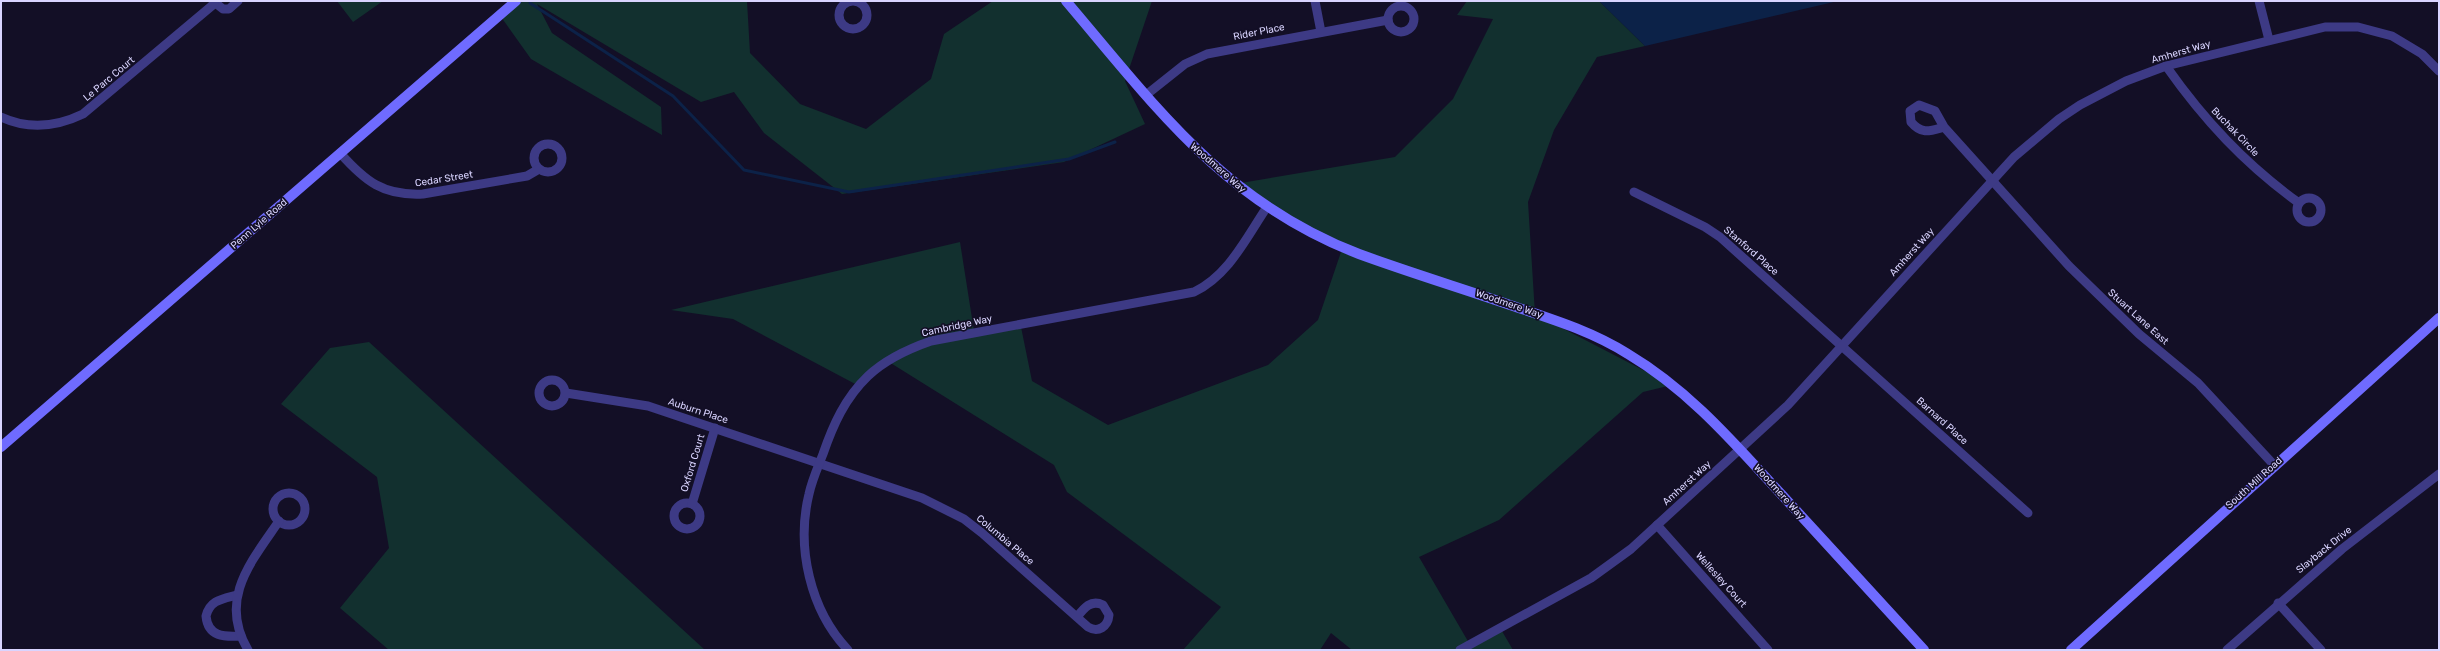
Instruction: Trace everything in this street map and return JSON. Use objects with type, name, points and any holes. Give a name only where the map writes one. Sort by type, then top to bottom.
[{"type":"street","name":"Le Parc Court","points":[[1,118],[26,125],[41,126],[70,121],[83,114],[214,2],[223,9],[229,8],[238,1]]},
{"type":"street","name":"Penn Lyle Road","points":[[1,448],[516,1]]},
{"type":"street","name":"Woodmere Way","points":[[1066,1],[1146,95],[1201,154],[1223,175],[1267,207],[1305,229],[1359,254],[1572,326],[1599,338],[1644,364],[1675,386],[1703,410],[1740,449],[1924,650]]},
{"type":"street","points":[[1315,1],[1321,32]]},
{"type":"street","points":[[2259,1],[2269,40]]},
{"type":"street","name":"Rider Place","points":[[1146,95],[1185,64],[1207,54],[1388,20]]},
{"type":"street","name":"Amherst Way","points":[[1460,650],[1591,578],[1614,563],[1788,404],[1992,180],[2033,139],[2075,108],[2126,81],[2166,66],[2325,27],[2342,26],[2369,29],[2392,36],[2422,54],[2439,71]]},
{"type":"street","name":"Buchak Circle","points":[[2166,66],[2205,118],[2226,142],[2274,185],[2299,203]]},
{"type":"street","name":"Stuart Lane East","points":[[1944,127],[2103,301],[2198,383],[2274,465]]},
{"type":"street","name":"Cedar Street","points":[[340,153],[368,181],[381,188],[408,195],[423,194],[527,176],[539,169]]},
{"type":"street","name":"Stanford Place","points":[[1634,192],[1705,227],[1720,237],[1841,346]]},
{"type":"street","name":"Cambridge Way","points":[[848,650],[822,612],[814,593],[805,554],[805,514],[809,493],[833,424],[844,404],[868,376],[895,356],[931,341],[1194,292],[1206,286],[1225,270],[1267,207]]},
{"type":"street","name":"South Mill Road","points":[[2071,650],[2274,465],[2439,318]]},
{"type":"street","name":"Barnard Place","points":[[1841,346],[2028,513]]},
{"type":"street","name":"Auburn Place","points":[[566,393],[648,406],[820,463]]},
{"type":"street","name":"Oxford Court","points":[[692,504],[715,428]]},
{"type":"street","name":"Columbia Place","points":[[820,463],[922,498],[964,519],[982,533],[1077,617]]},
{"type":"street","name":"Slayback Drive","points":[[2227,650],[2278,603],[2342,549],[2439,474]]},
{"type":"street","points":[[248,650],[241,636],[237,622],[237,595],[245,571],[279,521]]},
{"type":"street","name":"Wellesley Court","points":[[1657,525],[1768,650]]},
{"type":"street","points":[[237,595],[218,600],[212,604],[206,616],[209,629],[214,633],[226,637],[241,636]]},
{"type":"street","points":[[2278,603],[2321,650]]},
{"type":"green space","points":[[337,1],[383,1],[353,22]]},
{"type":"green space","points":[[508,1],[747,1],[750,53],[800,104],[866,129],[931,79],[944,34],[993,1],[1152,1],[1125,81],[1145,124],[1064,162],[842,194],[764,133],[734,92],[701,102],[537,4],[552,33],[661,107],[662,135],[531,59],[499,14]]},
{"type":"green space","points":[[1467,1],[1599,1],[1645,46],[1597,57],[1554,130],[1528,202],[1535,314],[1672,385],[1643,392],[1499,520],[1419,557],[1469,643],[1499,626],[1513,650],[1352,650],[1331,633],[1320,650],[1183,650],[1221,607],[1067,492],[1054,465],[889,362],[859,386],[733,319],[671,310],[960,242],[974,331],[1021,327],[1032,381],[1108,425],[1268,365],[1318,320],[1342,249],[1235,184],[1395,157],[1453,99],[1493,19],[1457,15]]},
{"type":"green space","points":[[369,342],[705,650],[389,650],[340,608],[389,548],[377,477],[281,404],[330,348]]},
{"type":"water","points":[[1599,1],[1838,1],[1645,46]]},
{"type":"waterway","points":[[530,3],[673,96],[744,170],[849,192],[1069,159],[1115,142]]}]
